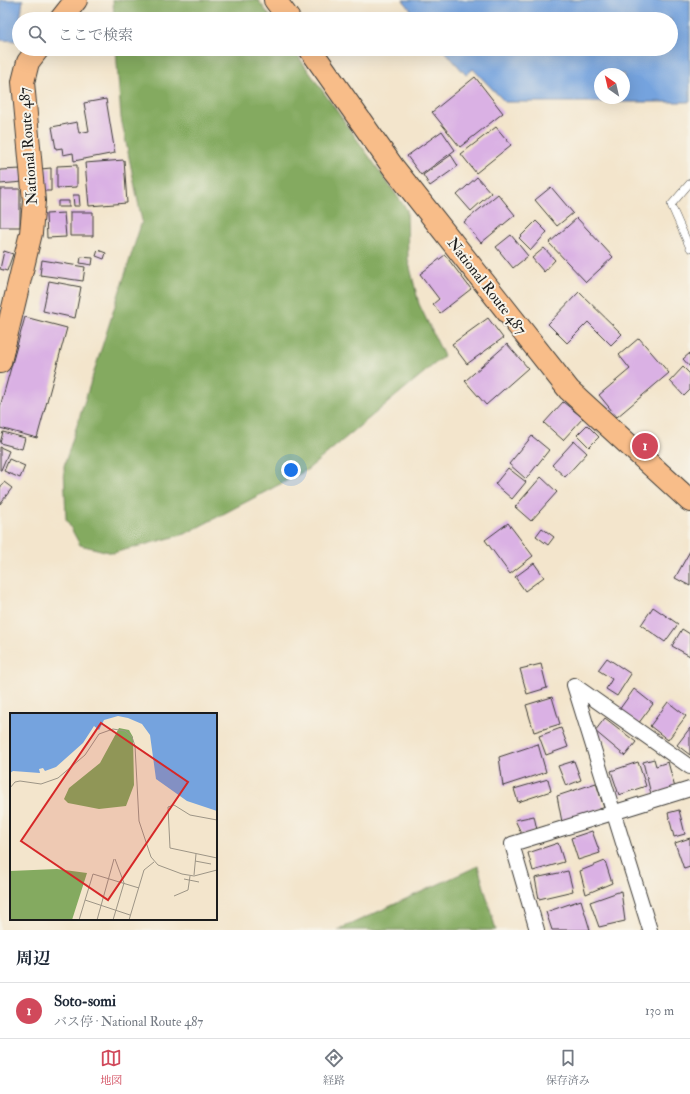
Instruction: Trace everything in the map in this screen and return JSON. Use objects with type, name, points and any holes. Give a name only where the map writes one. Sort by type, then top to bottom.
[{"type":"highway","points":[[67,12],[76,0]]},
{"type":"highway","points":[[275,0],[284,12]]},
{"type":"highway","name":"National Route 487","points":[[0,362],[31,233],[34,201],[23,82],[28,62],[33,56]]},
{"type":"highway","name":"National Route 487","points":[[315,56],[393,167],[569,390],[690,501]]},
{"type":"street","points":[[650,930],[574,685],[690,767]]},
{"type":"street","points":[[537,930],[512,844],[690,789]]},
{"type":"lane","points":[[690,184],[671,205],[690,248]]},
{"type":"green space","points":[[113,0],[258,0],[267,12],[114,12]]},
{"type":"green space","points":[[117,56],[298,56],[407,210],[408,259],[419,304],[444,356],[307,470],[185,534],[113,553],[80,545],[66,519],[64,466],[142,221],[121,118]]},
{"type":"green space","points":[[478,866],[496,930],[338,930]]},
{"type":"water","points":[[0,0],[23,0],[21,12],[12,12],[12,41],[0,40]]},
{"type":"water","points":[[403,0],[690,0],[690,102],[630,102],[630,68],[594,68],[594,102],[505,102],[473,69],[466,75],[449,56],[678,56],[678,12],[412,12]]},
{"type":"building","points":[[475,77],[503,113],[460,147],[432,112]]},
{"type":"building","points":[[106,99],[115,153],[74,161],[73,153],[63,155],[62,148],[56,149],[52,127],[77,122],[79,133],[89,131],[84,103]]},
{"type":"building","points":[[496,127],[511,145],[476,173],[461,154]]},
{"type":"building","points":[[442,131],[455,150],[421,175],[407,156]]},
{"type":"building","points":[[451,155],[458,166],[430,186],[423,175]]},
{"type":"building","points":[[124,160],[127,203],[89,206],[85,163]]},
{"type":"building","points":[[77,165],[77,187],[57,188],[57,166]]},
{"type":"building","points":[[51,168],[51,191],[41,191],[41,169]]},
{"type":"building","points":[[22,169],[23,182],[0,184],[0,170]]},
{"type":"building","points":[[477,177],[491,193],[471,211],[457,195]]},
{"type":"building","points":[[551,187],[573,213],[557,226],[535,200]]},
{"type":"building","points":[[0,189],[20,189],[20,227],[0,227]]},
{"type":"building","points":[[498,194],[515,215],[481,243],[464,222]]},
{"type":"building","points":[[73,195],[79,195],[80,206],[74,206]]},
{"type":"building","points":[[58,201],[69,201],[69,207],[58,207]]},
{"type":"building","points":[[70,212],[93,212],[93,236],[70,236]]},
{"type":"building","points":[[64,213],[66,237],[47,238],[46,214]]},
{"type":"building","points":[[577,218],[613,257],[586,282],[549,243]]},
{"type":"building","points":[[536,221],[547,232],[531,250],[519,238]]},
{"type":"building","points":[[511,235],[528,256],[513,268],[496,247]]},
{"type":"building","points":[[544,248],[555,260],[544,272],[532,258]]},
{"type":"building","points":[[98,250],[106,253],[104,259],[96,256]]},
{"type":"building","points":[[4,251],[13,254],[7,271],[0,269]]},
{"type":"building","points":[[445,255],[471,289],[440,313],[433,304],[439,299],[420,274]]},
{"type":"building","points":[[81,257],[93,258],[92,265],[80,263]]},
{"type":"building","points":[[42,260],[85,267],[83,281],[40,275]]},
{"type":"building","points":[[49,281],[81,287],[75,318],[43,311]]},
{"type":"building","points":[[579,292],[622,334],[611,345],[588,322],[567,343],[548,324]]},
{"type":"building","points":[[25,317],[67,328],[37,438],[0,428],[0,407]]},
{"type":"building","points":[[488,318],[503,338],[467,364],[452,344]]},
{"type":"building","points":[[639,338],[669,373],[617,417],[599,395],[630,369],[619,355]]},
{"type":"building","points":[[507,344],[528,368],[486,405],[465,381]]},
{"type":"building","points":[[690,353],[690,367],[683,359]]},
{"type":"building","points":[[683,367],[690,374],[690,390],[684,396],[670,381]]},
{"type":"building","points":[[563,402],[583,418],[563,440],[544,423]]},
{"type":"building","points":[[587,425],[599,437],[589,447],[577,435]]},
{"type":"building","points":[[3,432],[25,438],[22,449],[0,443]]},
{"type":"building","points":[[532,436],[549,450],[526,479],[509,464]]},
{"type":"building","points":[[574,441],[587,453],[565,477],[552,465]]},
{"type":"building","points":[[0,447],[9,451],[1,470],[0,470]]},
{"type":"building","points":[[9,459],[25,466],[20,478],[4,471]]},
{"type":"building","points":[[508,468],[526,482],[512,499],[495,484]]},
{"type":"building","points":[[541,477],[557,492],[531,521],[515,507]]},
{"type":"building","points":[[4,482],[12,488],[0,504],[0,488]]},
{"type":"building","points":[[508,523],[533,556],[510,574],[485,540]]},
{"type":"building","points":[[542,528],[554,537],[548,545],[536,536]]},
{"type":"building","points":[[690,551],[690,586],[675,578]]},
{"type":"building","points":[[534,563],[544,577],[525,591],[515,577]]},
{"type":"building","points":[[653,607],[678,624],[665,642],[641,625]]},
{"type":"building","points":[[682,629],[690,634],[690,656],[672,646]]},
{"type":"building","points":[[607,658],[631,674],[617,696],[606,689],[612,679],[598,670]]},
{"type":"building","points":[[541,664],[547,688],[527,694],[520,669]]},
{"type":"building","points":[[634,689],[653,704],[638,724],[619,710]]},
{"type":"building","points":[[552,697],[560,724],[534,732],[526,705]]},
{"type":"building","points":[[668,702],[686,716],[668,740],[650,726]]},
{"type":"building","points":[[605,718],[636,742],[625,756],[595,731]]},
{"type":"building","points":[[561,728],[568,747],[546,755],[539,736]]},
{"type":"building","points":[[690,728],[690,755],[677,745]]},
{"type":"building","points":[[538,744],[546,772],[503,786],[499,757]]},
{"type":"building","points":[[654,759],[656,766],[668,762],[675,788],[651,794],[643,762]]},
{"type":"building","points":[[574,761],[581,780],[566,786],[558,766]]},
{"type":"building","points":[[638,762],[646,786],[619,795],[611,771]]},
{"type":"building","points":[[548,779],[551,791],[518,802],[514,789]]},
{"type":"building","points":[[596,783],[604,808],[562,822],[557,796]]},
{"type":"building","points":[[679,810],[685,834],[674,837],[668,813]]},
{"type":"building","points":[[534,816],[537,830],[522,835],[515,820]]},
{"type":"building","points":[[592,831],[600,853],[578,860],[571,838]]},
{"type":"building","points":[[690,838],[690,867],[684,869],[675,843]]},
{"type":"building","points":[[558,843],[564,862],[533,871],[528,853]]},
{"type":"building","points":[[605,861],[612,883],[586,894],[580,871]]},
{"type":"building","points":[[568,871],[573,891],[539,899],[535,878]]},
{"type":"building","points":[[621,891],[625,921],[599,927],[590,902]]},
{"type":"building","points":[[581,900],[590,930],[552,930],[546,912]]},
{"type":"place","name":"Soto-somi","points":[[645,446]]}]
